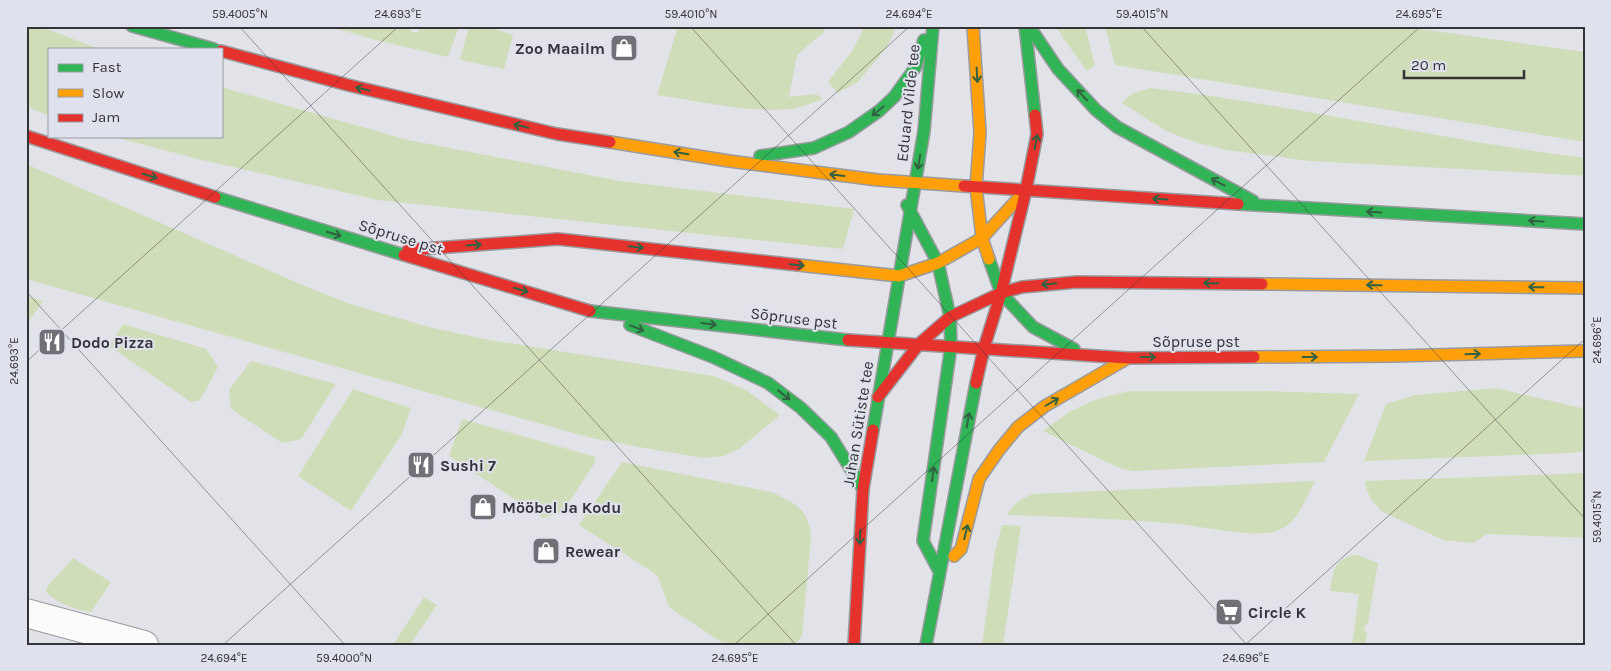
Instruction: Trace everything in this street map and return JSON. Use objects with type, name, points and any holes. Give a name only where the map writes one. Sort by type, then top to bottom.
[{"type":"main road","points":[[132,26],[210,48]]},
{"type":"main road","points":[[729,161],[814,148],[849,132],[894,97],[915,68],[931,26]]},
{"type":"main road","name":"Eduard Vilde tee","points":[[910,210],[924,131],[931,26]]},
{"type":"main road","points":[[972,26],[980,132],[976,187],[982,238],[1001,293],[1033,327],[1082,354]]},
{"type":"main road","points":[[926,645],[970,410],[984,348],[1001,293],[1026,190],[1037,134],[1025,26]]},
{"type":"main road","points":[[1029,26],[1058,69],[1096,110],[1117,127],[1261,205]]},
{"type":"main road","points":[[222,51],[348,85],[557,134],[729,161],[885,181],[1585,224]]},
{"type":"main road","name":"Sõpruse pst","points":[[26,136],[287,220],[591,311],[836,339],[1128,358],[1395,356],[1585,351]]},
{"type":"main road","points":[[885,181],[910,210],[938,263],[950,317],[951,346],[923,542],[939,571]]},
{"type":"main road","points":[[390,251],[558,239],[899,276],[938,263],[982,238],[1026,190]]},
{"type":"main road","name":"Juhan Sütiste tee","points":[[854,645],[863,489],[910,210]]},
{"type":"main road","points":[[878,397],[919,344],[950,317],[1001,293],[1022,287],[1077,282],[1585,288]]},
{"type":"main road","points":[[591,311],[713,357],[768,383],[801,408],[831,437],[863,489]]},
{"type":"main road","points":[[939,571],[962,549],[979,479],[1018,427],[1045,406],[1128,358]]},
{"type":"street","points":[[26,614],[144,645]]},
{"type":"green space","points":[[26,26],[39,26],[97,48],[48,48],[48,116],[26,106]]},
{"type":"green space","points":[[327,26],[409,26],[412,32],[418,33],[420,26],[459,26],[448,57]]},
{"type":"green space","points":[[469,26],[486,26],[513,35],[504,69],[460,60]]},
{"type":"green space","points":[[678,26],[827,26],[823,33],[797,55],[789,97],[816,94],[823,99],[798,108],[773,110],[723,106],[657,95]]},
{"type":"green space","points":[[865,26],[897,26],[887,47],[858,82],[838,93],[828,82],[852,51]]},
{"type":"green space","points":[[1056,26],[1085,26],[1095,65],[1087,71]]},
{"type":"green space","points":[[1105,26],[1399,26],[1585,52],[1585,142],[1115,65]]},
{"type":"green space","points":[[222,87],[408,140],[620,181],[854,209],[843,249],[378,200],[194,158],[119,138],[222,138]]},
{"type":"green space","points":[[1151,88],[1205,95],[1530,151],[1585,158],[1585,176],[1309,161],[1226,150],[1195,142],[1166,131],[1122,103],[1133,93]]},
{"type":"green space","points":[[26,164],[350,304],[429,327],[484,339],[714,376],[746,390],[780,415],[739,449],[724,456],[703,458],[639,447],[592,438],[26,279]]},
{"type":"green space","points":[[26,296],[43,301],[26,326]]},
{"type":"green space","points":[[123,324],[206,349],[218,367],[200,400],[191,402],[109,346]]},
{"type":"green space","points":[[251,361],[336,384],[301,439],[282,443],[231,409],[229,390]]},
{"type":"green space","points":[[1496,388],[1585,409],[1585,451],[1364,461],[1386,404],[1415,395]]},
{"type":"green space","points":[[353,389],[411,408],[402,434],[351,511],[298,476]]},
{"type":"green space","points":[[1129,391],[1261,391],[1359,394],[1324,462],[1133,471],[1119,468],[1043,431],[1069,412],[1097,399]]},
{"type":"green space","points":[[462,419],[596,457],[595,462],[562,513],[543,518],[449,456]]},
{"type":"green space","points":[[622,462],[771,492],[800,508],[810,528],[811,538],[802,636],[795,645],[742,645],[721,642],[669,607],[657,575],[579,525]]},
{"type":"green space","points":[[1585,473],[1585,538],[1487,534],[1473,543],[1443,540],[1381,511],[1371,500],[1365,481]]},
{"type":"green space","points":[[1315,481],[1300,510],[1290,523],[1284,528],[1267,533],[1242,533],[1178,524],[1135,521],[1007,515],[1018,502],[1033,494]]},
{"type":"green space","points":[[1002,525],[1021,526],[1003,645],[982,645],[995,551]]},
{"type":"green space","points":[[1358,555],[1378,563],[1368,624],[1365,625],[1364,630],[1367,633],[1365,645],[1352,645],[1359,594],[1330,591],[1332,577],[1339,562],[1350,556]]},
{"type":"green space","points":[[73,558],[111,582],[91,612],[67,605],[46,592],[47,587]]},
{"type":"green space","points":[[424,597],[437,605],[410,645],[393,645]]},
{"type":"traffic: fast","points":[[132,26],[210,48]]},
{"type":"traffic: fast","points":[[873,430],[924,131],[933,26]]},
{"type":"traffic: fast","points":[[1025,26],[1035,115]]},
{"type":"traffic: fast","points":[[1029,26],[1058,69],[1096,110],[1117,127],[1253,201]]},
{"type":"traffic: fast","points":[[760,156],[814,148],[849,132],[879,111],[894,97],[915,68],[924,40]]},
{"type":"traffic: fast","points":[[215,197],[404,255]]},
{"type":"traffic: fast","points":[[1238,204],[1585,224]]},
{"type":"traffic: fast","points":[[907,205],[938,263],[950,317],[951,346],[923,541],[939,571]]},
{"type":"traffic: fast","points":[[989,259],[1001,293],[1033,327],[1074,349]]},
{"type":"traffic: fast","points":[[590,311],[848,340]]},
{"type":"traffic: fast","points":[[630,325],[713,357],[768,383],[801,408],[831,437],[863,489]]},
{"type":"traffic: fast","points":[[926,645],[976,383]]},
{"type":"traffic: slow","points":[[973,26],[980,133],[976,187],[982,238],[989,259]]},
{"type":"traffic: slow","points":[[610,142],[729,161],[878,180],[964,186]]},
{"type":"traffic: slow","points":[[798,265],[899,276],[938,263],[982,238],[1026,190]]},
{"type":"traffic: slow","points":[[1262,284],[1585,288]]},
{"type":"traffic: slow","points":[[1254,357],[1395,356],[1585,351]]},
{"type":"traffic: slow","points":[[954,556],[961,549],[979,479],[1018,427],[1045,406],[1128,358]]},
{"type":"traffic: jam","points":[[222,51],[348,85],[557,134],[610,142]]},
{"type":"traffic: jam","points":[[976,383],[984,348],[1001,293],[1026,190],[1037,134],[1035,115]]},
{"type":"traffic: jam","points":[[26,136],[215,197]]},
{"type":"traffic: jam","points":[[964,186],[1238,204]]},
{"type":"traffic: jam","points":[[408,250],[558,239],[798,265]]},
{"type":"traffic: jam","points":[[404,255],[590,311]]},
{"type":"traffic: jam","points":[[878,397],[919,344],[950,317],[1001,293],[1022,287],[1077,282],[1262,284]]},
{"type":"traffic: jam","points":[[848,340],[1128,358],[1254,357]]},
{"type":"traffic: jam","points":[[854,645],[863,489],[873,430]]},
{"type":"place","name":"Zoo Maailm","points":[[624,48]]},
{"type":"place","name":"Dodo Pizza","points":[[52,342]]},
{"type":"place","name":"Sushi 7","points":[[421,465]]},
{"type":"place","name":"Mööbel Ja Kodu","points":[[483,507]]},
{"type":"place","name":"Rewear","points":[[546,551]]},
{"type":"place","name":"Circle K","points":[[1229,612]]}]
